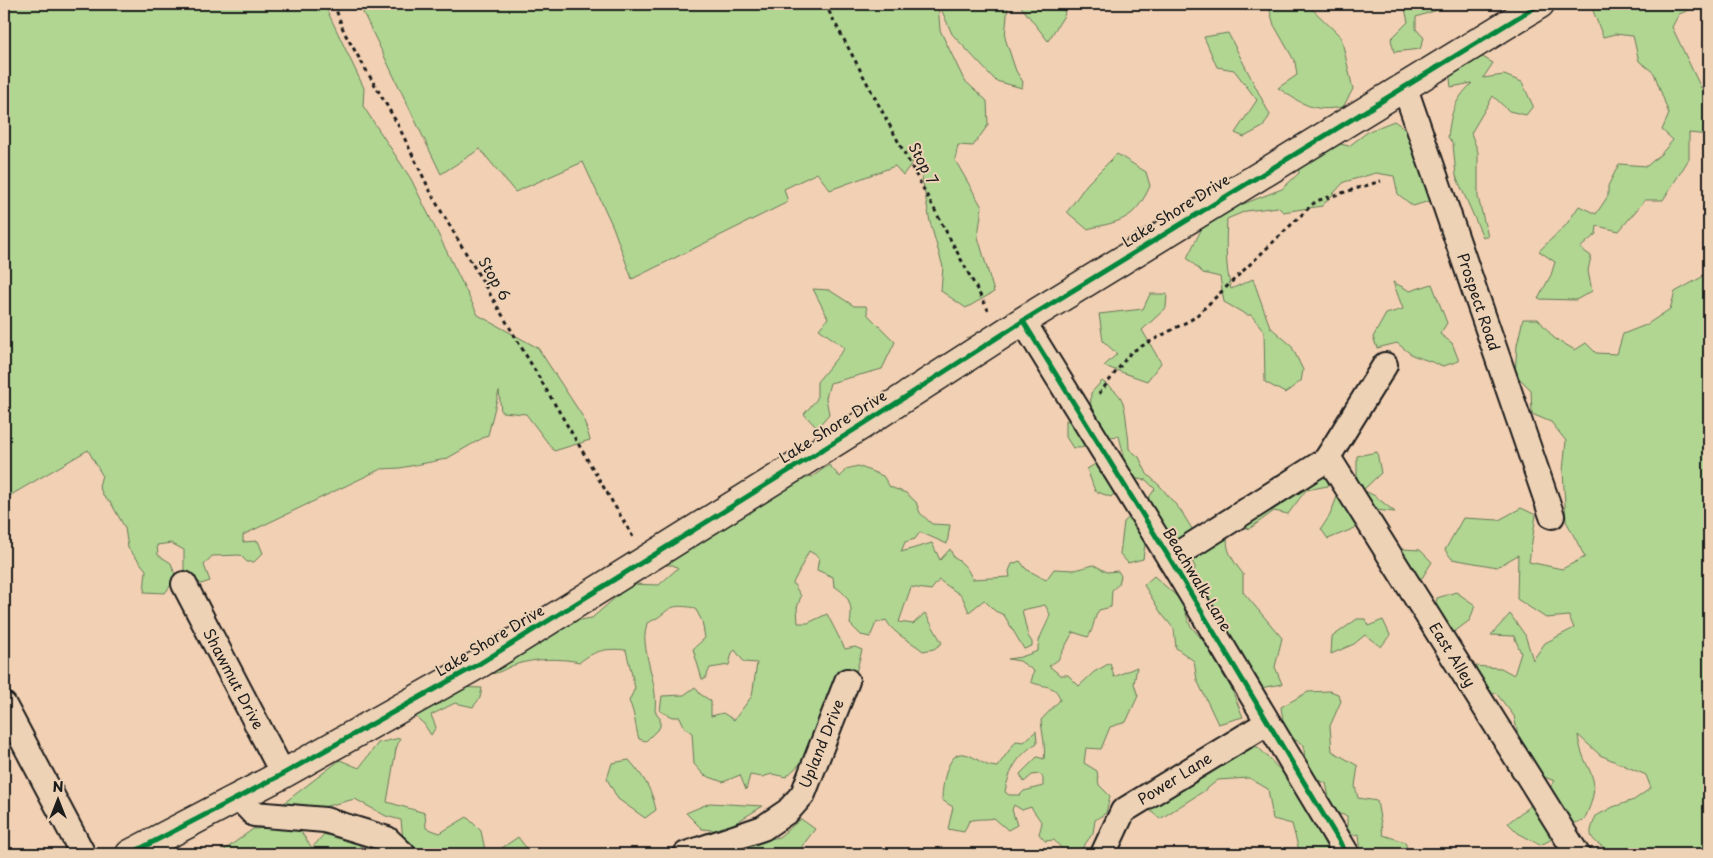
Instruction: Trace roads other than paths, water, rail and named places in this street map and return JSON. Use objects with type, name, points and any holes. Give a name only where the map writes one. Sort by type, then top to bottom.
[{"type":"street","name":"Lake Shore Drive","points":[[130,854],[283,774],[479,664],[862,425],[1012,328],[1540,4]]},
{"type":"street","name":"Prospect Road","points":[[1405,88],[1552,516]]},
{"type":"street","name":"Beachwalk Lane","points":[[1012,328],[1082,417],[1170,559],[1347,854]]},
{"type":"street","points":[[1170,559],[1328,456],[1384,365]]},
{"type":"street","name":"East Alley","points":[[1328,456],[1576,854]]},
{"type":"street","name":"Shawmut Drive","points":[[184,584],[283,774]]},
{"type":"street","name":"Upland Drive","points":[[686,854],[763,828],[788,811],[803,794],[847,681]]},
{"type":"street","points":[[4,705],[83,854]]},
{"type":"street","name":"Power Lane","points":[[1103,854],[1123,811],[1267,723]]},
{"type":"street","points":[[238,797],[254,814],[325,820],[387,839],[403,854]]}]
